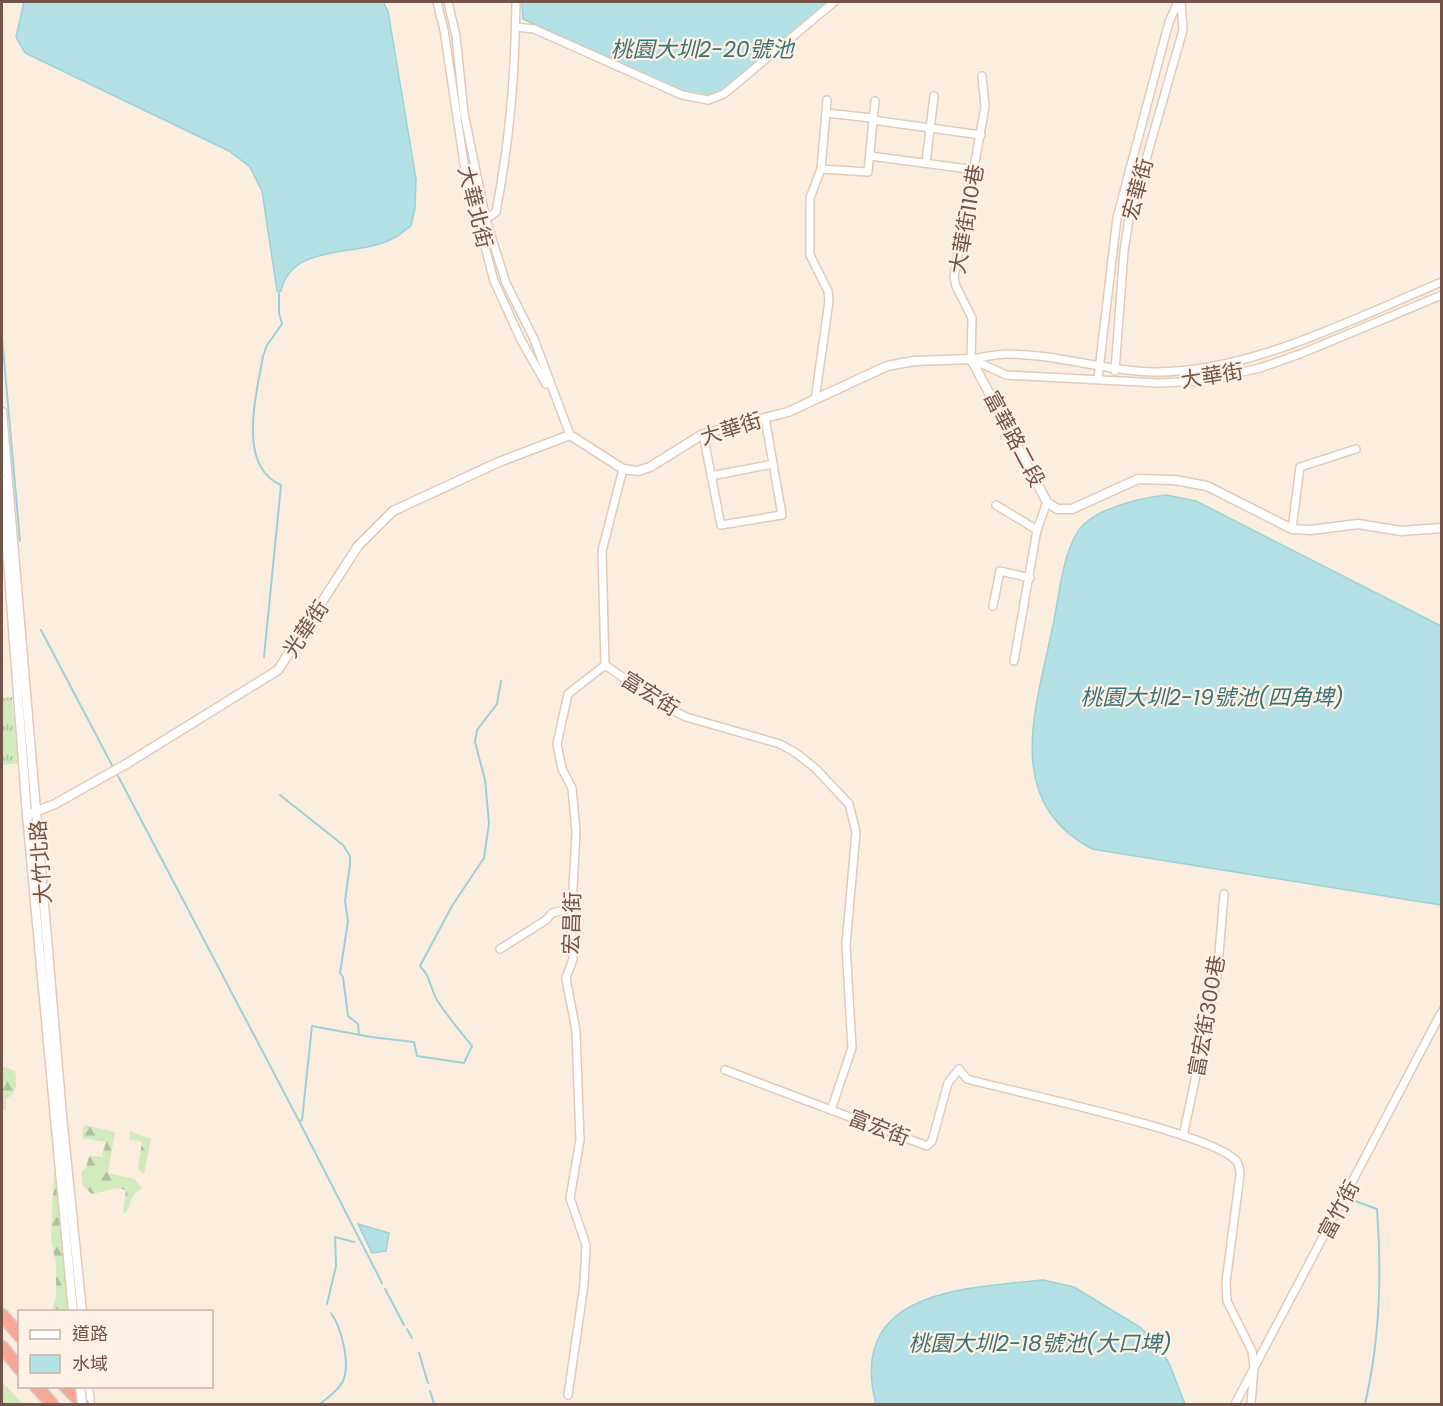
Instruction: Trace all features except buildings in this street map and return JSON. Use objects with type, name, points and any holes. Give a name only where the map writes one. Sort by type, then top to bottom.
[{"type":"highway","points":[[2,1315],[18,1334]]},
{"type":"highway","points":[[2,1347],[18,1366]]},
{"type":"highway","points":[[38,1388],[52,1404]]},
{"type":"highway","points":[[67,1388],[82,1404]]},
{"type":"street","name":"大華北街","points":[[437,2],[444,30],[465,170],[506,283],[534,339],[554,399]]},
{"type":"street","name":"大華北街","points":[[448,2],[456,36],[464,113],[494,281],[521,340],[554,399],[570,435]]},
{"type":"street","points":[[482,221],[496,212],[507,156],[514,92],[516,2]]},
{"type":"street","points":[[516,27],[534,29],[682,95],[708,100],[734,86],[834,2]]},
{"type":"street","name":"宏華街","points":[[1098,378],[1118,218],[1169,22],[1179,2]]},
{"type":"street","name":"宏華街","points":[[1114,380],[1124,251],[1129,221],[1183,30],[1179,2]]},
{"type":"street","name":"大華街110巷","points":[[971,359],[972,318],[954,277],[976,170],[985,107],[982,76]]},
{"type":"street","points":[[926,163],[934,96]]},
{"type":"street","points":[[815,400],[829,301],[828,291],[810,255],[810,198],[821,169],[827,100]]},
{"type":"street","points":[[821,169],[868,172],[875,101]]},
{"type":"street","points":[[826,113],[981,135]]},
{"type":"street","points":[[1139,139],[1150,144]]},
{"type":"street","points":[[870,156],[976,170]]},
{"type":"street","points":[[1118,218],[1129,221]]},
{"type":"street","name":"大華街","points":[[623,469],[638,471],[650,467],[703,434],[765,418],[815,400],[860,376],[887,366],[914,361],[971,359],[1008,354],[1154,372],[1207,368],[1250,357],[1442,282]]},
{"type":"street","name":"大華街","points":[[971,359],[1006,375],[1098,378],[1159,383],[1203,381],[1256,369],[1442,295]]},
{"type":"street","points":[[1354,318],[1358,330]]},
{"type":"street","points":[[1250,357],[1256,369]]},
{"type":"street","name":"富華路二段","points":[[971,359],[1047,502],[1057,509],[1072,509],[1138,479],[1174,480],[1207,486],[1292,529],[1311,530],[1358,524],[1401,531],[1442,528]]},
{"type":"street","name":"大竹北路","points":[[2,412],[62,1115],[82,1310]]},
{"type":"street","points":[[703,434],[722,525],[782,515],[765,418]]},
{"type":"street","points":[[570,435],[623,469],[602,551],[605,665]]},
{"type":"street","name":"光華街","points":[[27,815],[37,812],[146,752],[278,670],[358,546],[393,511],[499,462],[570,435]]},
{"type":"street","points":[[1292,529],[1300,466],[1356,449]]},
{"type":"street","points":[[711,476],[773,464]]},
{"type":"street","name":"大竹北路","points":[[2,481],[27,815],[73,1310]]},
{"type":"street","points":[[1014,661],[1037,530],[1047,502]]},
{"type":"street","points":[[996,505],[1037,530]]},
{"type":"street","points":[[993,606],[1000,571],[1030,578]]},
{"type":"street","name":"宏昌街","points":[[568,1395],[584,1286],[586,1245],[570,1198],[580,1140],[576,1031],[566,978],[573,959],[572,908],[576,832],[572,788],[562,769],[557,744],[568,694],[605,665]]},
{"type":"street","name":"富宏街","points":[[605,665],[666,707],[686,717],[780,744],[796,753],[815,768],[849,804],[855,832],[846,945],[852,1048],[831,1110],[927,1146],[932,1141],[948,1083],[959,1069],[967,1079],[1137,1121],[1183,1136],[1225,1152],[1238,1162],[1240,1175],[1228,1262],[1227,1301],[1252,1351],[1254,1368],[1251,1404]]},
{"type":"street","name":"富宏街300巷","points":[[1183,1136],[1216,978],[1224,894]]},
{"type":"street","points":[[500,949],[552,913],[572,908]]},
{"type":"street","name":"富竹街","points":[[1235,1404],[1441,1013]]},
{"type":"street","points":[[725,1070],[831,1110]]},
{"type":"street","points":[[80,1388],[82,1404]]},
{"type":"street","points":[[88,1388],[90,1404]]},
{"type":"green space","points":[[12,697],[18,763],[2,765],[2,698]]},
{"type":"green space","points":[[2,1066],[15,1071],[16,1080],[15,1091],[6,1099],[6,1111],[2,1108]]},
{"type":"green space","points":[[84,1125],[115,1132],[108,1173],[134,1179],[142,1188],[134,1194],[126,1213],[123,1212],[126,1190],[117,1188],[92,1194],[83,1186],[81,1172],[86,1168],[89,1156],[106,1157],[102,1155],[106,1142],[82,1138]]},
{"type":"green space","points":[[130,1131],[151,1139],[144,1174],[138,1169],[142,1142],[129,1139]]},
{"type":"green space","points":[[54,1171],[58,1175],[69,1310],[52,1310],[56,1297],[56,1266],[51,1238]]},
{"type":"green space","points":[[2,1382],[23,1404],[2,1404]]},
{"type":"water","points":[[24,2],[383,2],[388,11],[416,179],[415,208],[411,226],[395,238],[378,244],[311,258],[298,265],[287,276],[281,291],[277,291],[262,191],[250,167],[229,151],[25,53],[16,37]]},
{"type":"water","name":"桃園大圳2-20號池","points":[[522,2],[829,2],[722,92],[707,97],[691,95],[523,19]]},
{"type":"water","name":"桃園大圳2-19號池(四角埤)","points":[[1166,495],[1196,501],[1441,626],[1441,905],[1092,849],[1064,829],[1046,806],[1036,780],[1032,751],[1034,721],[1067,555],[1077,533],[1093,517],[1130,502]]},
{"type":"water","points":[[358,1224],[389,1233],[386,1251],[372,1253]]},
{"type":"water","name":"桃園大圳2-18號池(大口埤)","points":[[1043,1280],[1074,1287],[1140,1327],[1158,1345],[1169,1363],[1185,1404],[876,1404],[871,1366],[878,1338],[895,1317],[919,1302],[948,1293]]},
{"type":"waterway","points":[[264,657],[281,485],[267,476],[258,462],[253,427],[263,356],[267,345],[282,324],[279,313],[279,293]]},
{"type":"waterway","points":[[2,337],[20,541]]},
{"type":"waterway","points":[[41,630],[114,769]]},
{"type":"waterway","points":[[117,774],[299,1121],[302,1120],[312,1026],[414,1042],[417,1056],[464,1063],[472,1046],[437,1000],[427,975],[420,966],[452,906],[484,858],[489,823],[485,780],[475,742],[477,730],[497,704],[501,681]]},
{"type":"waterway","points":[[280,795],[343,845],[350,856],[345,901],[348,921],[340,973],[343,977],[348,1016],[358,1024],[359,1035]]},
{"type":"waterway","points":[[1407,1071],[1442,1004]]},
{"type":"waterway","points":[[299,1121],[382,1283]]},
{"type":"waterway","points":[[1350,1199],[1377,1209],[1379,1258],[1377,1331],[1365,1404]]},
{"type":"waterway","points":[[327,1304],[336,1266],[335,1237],[354,1242]]},
{"type":"waterway","points":[[385,1289],[404,1325]]},
{"type":"waterway","points":[[320,1404],[339,1388],[346,1365],[344,1345],[331,1313]]},
{"type":"waterway","points":[[407,1329],[412,1338]]},
{"type":"waterway","points":[[419,1353],[428,1383]]},
{"type":"waterway","points":[[430,1391],[434,1404]]}]
